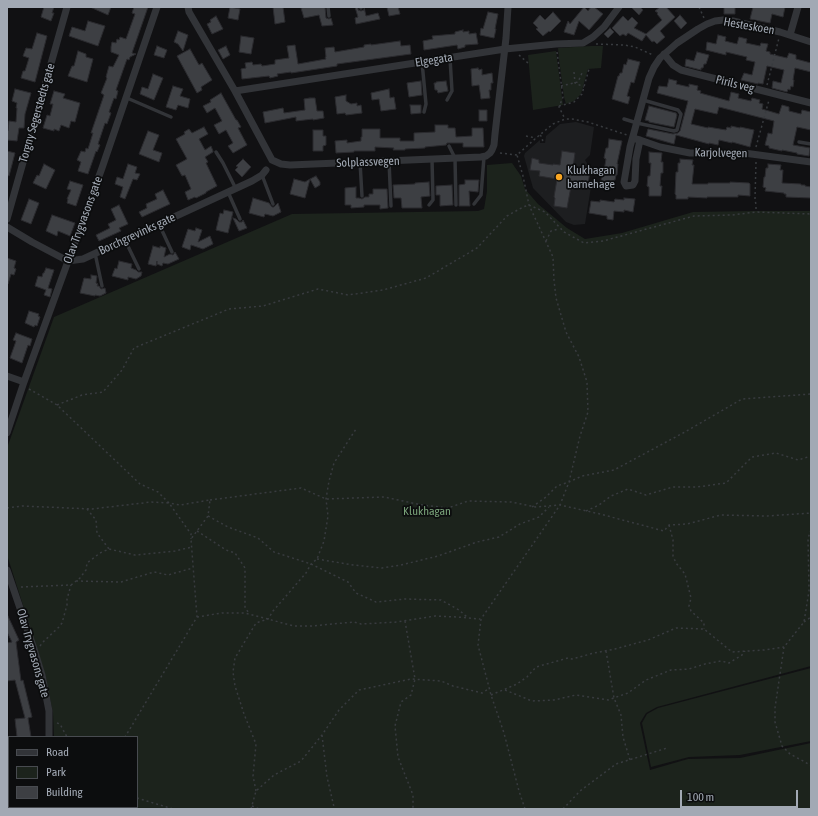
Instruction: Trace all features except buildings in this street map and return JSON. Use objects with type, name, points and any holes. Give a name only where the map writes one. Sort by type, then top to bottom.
[{"type":"street","name":"Torgny Segerstedts gate","points":[[7,219],[67,7]]},
{"type":"street","name":"Olav Trygvasons gate","points":[[7,433],[157,7]]},
{"type":"street","name":"Solplassvegen","points":[[188,7],[189,12],[235,91],[272,160],[290,165],[484,157]]},
{"type":"street","points":[[484,157],[490,154],[498,134],[508,7]]},
{"type":"street","points":[[582,43],[593,37],[604,27],[619,7]]},
{"type":"street","name":"Hesteskoen","points":[[790,35],[798,7]]},
{"type":"street","name":"Hesteskoen","points":[[640,140],[636,159],[635,181],[633,185],[626,186],[624,182],[630,147],[649,78],[654,67],[662,56],[677,43],[707,24],[723,20],[733,21],[780,32],[811,42]]},
{"type":"street","name":"Elgegata","points":[[235,91],[505,49],[582,43]]},
{"type":"street","name":"Pirils veg","points":[[662,56],[681,70],[811,103]]},
{"type":"street","name":"Karjolvegen","points":[[633,137],[690,153],[744,153],[811,162]]},
{"type":"street","name":"Borchgrevinks gate","points":[[68,261],[83,259],[125,240],[252,182],[264,172]]},
{"type":"street","points":[[7,227],[68,261]]},
{"type":"street","points":[[7,376],[24,384]]},
{"type":"street","name":"Olav Trygvasons gate","points":[[7,570],[34,649],[43,683],[49,712],[49,736]]},
{"type":"lane","points":[[328,7],[329,16]]},
{"type":"lane","points":[[447,100],[452,91],[450,58]]},
{"type":"lane","points":[[422,62],[426,104],[424,112]]},
{"type":"lane","points":[[126,98],[171,117]]},
{"type":"lane","points":[[624,119],[674,131],[677,130],[681,114],[678,110],[643,100]]},
{"type":"lane","points":[[799,142],[811,144]]},
{"type":"lane","points":[[449,146],[454,158],[456,204]]},
{"type":"lane","points":[[216,152],[236,189]]},
{"type":"lane","points":[[474,204],[481,195],[484,157]]},
{"type":"lane","points":[[429,205],[433,200],[432,159]]},
{"type":"lane","points":[[390,161],[391,206]]},
{"type":"lane","points":[[360,162],[362,196]]},
{"type":"lane","points":[[264,172],[274,204]]},
{"type":"lane","points":[[228,192],[240,219]]},
{"type":"lane","points":[[159,224],[172,252]]},
{"type":"lane","points":[[125,240],[139,269]]},
{"type":"lane","points":[[95,253],[102,286]]},
{"type":"path","points":[[699,7],[707,24]]},
{"type":"path","points":[[756,212],[756,150],[770,96],[766,88],[780,32]]},
{"type":"path","points":[[582,43],[624,45],[662,56]]},
{"type":"path","points":[[556,44],[563,98],[559,107]]},
{"type":"path","points":[[559,107],[574,102],[582,94],[589,69]]},
{"type":"path","points":[[574,72],[575,83]]},
{"type":"path","points":[[562,86],[578,82],[582,73]]},
{"type":"path","points":[[575,83],[584,87]]},
{"type":"path","points":[[559,107],[565,119]]},
{"type":"path","points":[[492,150],[499,153],[517,155],[554,124],[565,119],[588,122],[633,137]]},
{"type":"path","points":[[540,135],[542,137],[542,143]]},
{"type":"path","points":[[526,136],[536,138]]},
{"type":"path","points":[[517,155],[529,205],[554,257],[556,298],[566,332],[579,357],[587,382],[588,412],[580,436],[569,482],[560,505],[481,619],[478,645],[525,809]]},
{"type":"path","points":[[57,405],[82,395],[103,392],[122,370],[134,348],[228,308],[263,306],[318,289],[348,294],[383,290],[426,278],[477,248],[507,216],[529,205],[545,212],[560,229],[584,242],[603,241],[694,216],[732,215],[756,212],[811,214]]},
{"type":"path","points":[[546,241],[551,231],[560,229]]},
{"type":"path","points":[[24,384],[57,405],[140,484],[158,492],[169,503],[191,534],[197,617],[126,736]]},
{"type":"path","points":[[532,507],[546,497],[556,486],[582,476],[614,470],[742,399],[811,394]]},
{"type":"path","points":[[251,809],[256,791],[253,776],[256,744],[235,686],[233,672],[235,658],[256,623],[268,619],[273,611],[306,574],[311,564],[317,559],[324,541],[328,516],[326,499],[334,463],[356,429]]},
{"type":"path","points":[[585,511],[599,505],[611,496],[628,489],[646,495],[673,487],[697,488],[726,482],[752,457],[776,453],[798,460],[811,456]]},
{"type":"path","points":[[7,508],[22,506],[92,509],[151,502],[180,504],[301,488],[326,499],[384,497],[422,505],[448,508],[468,501],[511,502],[532,507],[560,505],[664,531],[669,525],[687,524],[721,515],[768,516],[811,513]]},
{"type":"path","points":[[191,539],[208,516],[210,500]]},
{"type":"path","points":[[317,559],[382,568],[401,565],[438,556],[477,542],[499,537],[520,524],[539,517],[550,506]]},
{"type":"path","points":[[87,509],[96,520],[97,533],[109,549]]},
{"type":"path","points":[[208,516],[228,527],[258,538],[274,552],[311,564],[348,582],[356,593],[376,602],[406,599],[441,600],[459,610],[467,618]]},
{"type":"path","points":[[669,525],[673,540],[676,563],[685,574],[691,598],[689,606],[691,611],[704,623],[704,629]]},
{"type":"path","points":[[804,622],[809,591],[808,538],[811,530]]},
{"type":"path","points":[[197,531],[226,550],[235,553],[244,568],[245,608],[251,615]]},
{"type":"path","points":[[13,588],[71,584],[80,578],[86,570],[87,563],[100,553],[109,549],[136,555],[175,551],[192,547]]},
{"type":"path","points":[[75,581],[121,582],[154,572],[168,575],[193,568]]},
{"type":"path","points":[[34,649],[39,648],[62,623],[71,584]]},
{"type":"path","points":[[197,617],[245,613],[294,626],[354,622],[361,624],[405,621],[435,616],[481,619]]},
{"type":"path","points":[[811,617],[804,622],[784,647],[775,708],[775,722],[782,746],[790,754],[811,766]]},
{"type":"path","points":[[405,621],[415,679],[410,695],[401,702],[395,726],[398,756],[413,795],[413,809]]},
{"type":"path","points":[[492,695],[517,684],[527,677],[536,667],[568,658],[572,659],[648,640],[676,628],[704,629],[732,652],[784,647]]},
{"type":"path","points":[[606,650],[614,698],[621,715],[623,737],[630,760]]},
{"type":"path","points":[[505,690],[532,701],[554,700],[576,695],[608,700],[628,693],[646,680],[671,670],[689,668],[721,660],[729,663],[742,655],[745,651]]},
{"type":"path","points":[[256,791],[274,774],[301,761],[322,735],[339,710],[359,690],[411,679],[441,680],[454,686],[482,693],[490,688]]},
{"type":"path","points":[[49,723],[55,722],[60,724],[66,736]]},
{"type":"path","points":[[322,735],[327,777],[334,809]]},
{"type":"path","points":[[563,809],[580,791],[616,764],[667,748]]},
{"type":"path","points":[[138,798],[173,809]]},
{"type":"path","points":[[252,806],[259,809]]},
{"type":"shaded area","name":"Klukhagan barnehage","points":[[576,122],[594,127],[590,155],[585,160],[590,168],[587,185],[591,187],[585,224],[574,225],[566,222],[533,188],[524,156],[525,153],[540,140],[540,143],[545,143],[546,136],[560,124]]},
{"type":"green space","points":[[603,46],[601,68],[588,69],[581,94],[574,101],[566,104],[558,48]]},
{"type":"green space","points":[[556,51],[563,105],[533,110],[528,55]]},
{"type":"green space","name":"Klukhagan","points":[[512,163],[521,176],[525,189],[538,204],[567,228],[585,239],[622,233],[693,212],[811,211],[811,666],[657,707],[646,713],[640,723],[650,770],[688,759],[740,758],[811,743],[811,809],[46,809],[138,808],[138,736],[54,736],[53,713],[45,674],[7,555],[7,448],[54,317],[292,214],[478,211],[484,209],[487,191],[487,165]]},
{"type":"green space","points":[[811,668],[811,741],[740,755],[689,757],[651,767],[642,723],[647,714],[658,708]]},
{"type":"place","name":"Klukhagan barnehage","points":[[559,177]]}]
